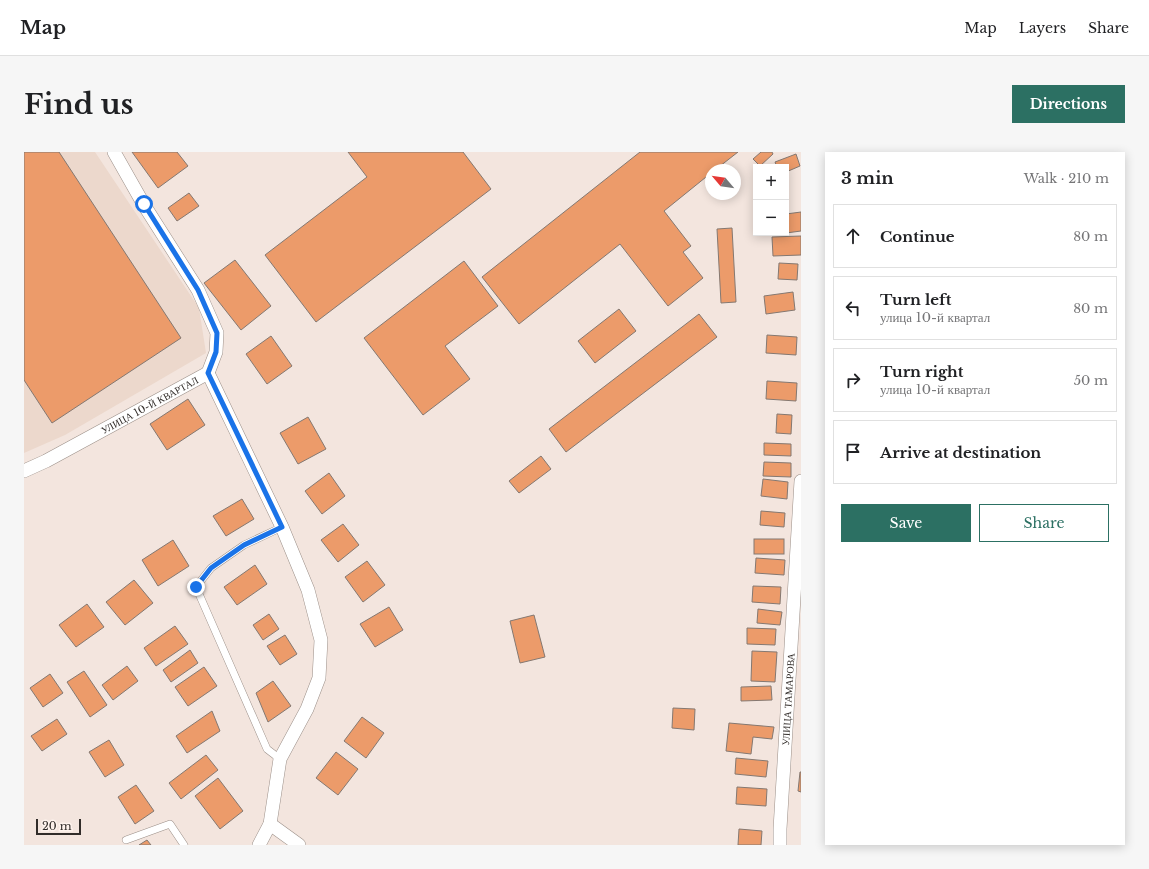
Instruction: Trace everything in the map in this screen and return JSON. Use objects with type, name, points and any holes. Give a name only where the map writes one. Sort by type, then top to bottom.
[{"type":"street","points":[[114,152],[144,204],[198,290],[217,333],[216,352],[208,373]]},
{"type":"street","name":"УЛИЦА 10-Й КВАРТАЛ","points":[[24,471],[46,461],[208,373],[282,527],[308,590],[321,640],[319,678],[307,710],[280,759],[270,824],[259,845]]},
{"type":"street","name":"УЛИЦА ТАМАРОВА","points":[[780,845],[801,481]]},
{"type":"street","points":[[270,824],[299,845]]},
{"type":"lane","points":[[280,759],[267,749],[196,587],[211,568],[244,545],[282,527]]},
{"type":"lane","points":[[126,840],[170,824],[184,845]]},
{"type":"shaded area","points":[[24,152],[95,152],[199,308],[206,353],[65,435],[24,453]]},
{"type":"building","points":[[24,152],[59,152],[181,338],[52,423],[24,380]]},
{"type":"building","points":[[132,152],[177,152],[188,166],[158,188]]},
{"type":"building","points":[[348,152],[463,152],[491,189],[316,322],[265,255],[367,177]]},
{"type":"building","points":[[640,152],[738,152],[723,164],[705,164],[705,178],[664,211],[691,246],[683,252],[703,278],[668,306],[620,244],[519,324],[482,277]]},
{"type":"building","points":[[761,152],[772,152],[773,154],[762,164],[758,164],[753,159]]},
{"type":"building","points":[[796,154],[800,166],[789,171],[789,164],[776,164],[775,162]]},
{"type":"building","points":[[189,193],[199,206],[177,221],[168,208]]},
{"type":"building","points":[[801,212],[801,231],[789,233],[789,214]]},
{"type":"building","points":[[732,228],[736,302],[721,303],[717,229]]},
{"type":"building","points":[[801,236],[801,255],[773,256],[772,237]]},
{"type":"building","points":[[235,260],[271,306],[241,330],[204,283]]},
{"type":"building","points":[[464,261],[498,306],[445,346],[470,379],[423,415],[364,338]]},
{"type":"building","points":[[779,263],[798,264],[797,280],[778,279]]},
{"type":"building","points":[[793,292],[795,310],[766,314],[764,296]]},
{"type":"building","points":[[619,309],[636,331],[595,363],[578,341]]},
{"type":"building","points":[[699,314],[717,337],[566,452],[549,429]]},
{"type":"building","points":[[767,335],[797,337],[796,355],[766,353]]},
{"type":"building","points":[[271,336],[292,366],[267,384],[246,354]]},
{"type":"building","points":[[767,381],[797,383],[796,401],[766,399]]},
{"type":"building","points":[[188,399],[205,425],[167,450],[150,424]]},
{"type":"building","points":[[777,414],[792,415],[791,434],[776,433]]},
{"type":"building","points":[[308,417],[326,449],[298,464],[280,433]]},
{"type":"building","points":[[764,443],[791,444],[791,456],[764,455]]},
{"type":"building","points":[[541,456],[551,469],[519,493],[509,481]]},
{"type":"building","points":[[764,462],[791,463],[791,477],[763,476]]},
{"type":"building","points":[[329,473],[345,496],[322,514],[305,491]]},
{"type":"building","points":[[763,479],[788,482],[787,499],[761,496]]},
{"type":"building","points":[[242,499],[254,519],[226,536],[213,516]]},
{"type":"building","points":[[761,511],[785,513],[784,527],[760,525]]},
{"type":"building","points":[[343,524],[359,545],[338,562],[321,540]]},
{"type":"building","points":[[754,539],[784,539],[784,554],[754,554]]},
{"type":"building","points":[[173,540],[189,566],[158,586],[142,560]]},
{"type":"building","points":[[756,558],[785,560],[784,575],[755,573]]},
{"type":"building","points":[[367,561],[385,585],[363,602],[345,577]]},
{"type":"building","points":[[255,565],[267,584],[237,605],[224,587]]},
{"type":"building","points":[[134,580],[153,603],[125,625],[106,602]]},
{"type":"building","points":[[753,586],[781,587],[780,604],[752,602]]},
{"type":"building","points":[[87,604],[104,627],[76,647],[59,625]]},
{"type":"building","points":[[389,607],[403,630],[375,647],[360,624]]},
{"type":"building","points":[[758,609],[782,612],[780,625],[757,623]]},
{"type":"building","points":[[269,614],[279,629],[263,640],[253,625]]},
{"type":"building","points":[[534,615],[545,657],[520,663],[510,621]]},
{"type":"building","points":[[175,626],[188,644],[156,666],[144,648]]},
{"type":"building","points":[[747,628],[776,629],[775,645],[747,644]]},
{"type":"building","points":[[285,635],[297,654],[280,665],[267,646]]},
{"type":"building","points":[[190,650],[198,663],[171,682],[163,670]]},
{"type":"building","points":[[752,651],[777,652],[775,682],[751,681]]},
{"type":"building","points":[[127,666],[138,681],[113,700],[102,685]]},
{"type":"building","points":[[204,667],[217,686],[188,706],[175,687]]},
{"type":"building","points":[[84,671],[107,705],[90,717],[67,682]]},
{"type":"building","points":[[50,674],[63,693],[43,707],[30,688]]},
{"type":"building","points":[[273,681],[291,706],[268,722],[256,693]]},
{"type":"building","points":[[771,686],[772,700],[741,701],[741,687]]},
{"type":"building","points":[[673,708],[695,709],[694,730],[672,728]]},
{"type":"building","points":[[212,711],[220,731],[187,753],[176,736]]},
{"type":"building","points":[[362,717],[384,733],[366,758],[344,741]]},
{"type":"building","points":[[57,719],[67,734],[42,751],[31,736]]},
{"type":"building","points":[[729,723],[774,727],[772,739],[753,737],[751,754],[726,751]]},
{"type":"building","points":[[109,740],[124,765],[105,777],[89,752]]},
{"type":"building","points":[[336,752],[358,769],[338,795],[316,778]]},
{"type":"building","points":[[206,755],[218,770],[181,799],[169,783]]},
{"type":"building","points":[[736,758],[768,761],[766,777],[735,774]]},
{"type":"building","points":[[801,772],[801,792],[798,791]]},
{"type":"building","points":[[218,778],[243,811],[220,829],[195,796]]},
{"type":"building","points":[[136,785],[154,811],[135,824],[118,797]]},
{"type":"building","points":[[737,787],[767,789],[766,806],[736,804]]},
{"type":"building","points":[[739,829],[762,831],[761,845],[738,845]]},
{"type":"building","points":[[147,840],[151,845],[139,845]]},
{"type":"route","points":[[144,204],[198,290],[217,333],[216,352],[208,373],[282,527],[244,545],[211,568],[196,587]]}]
